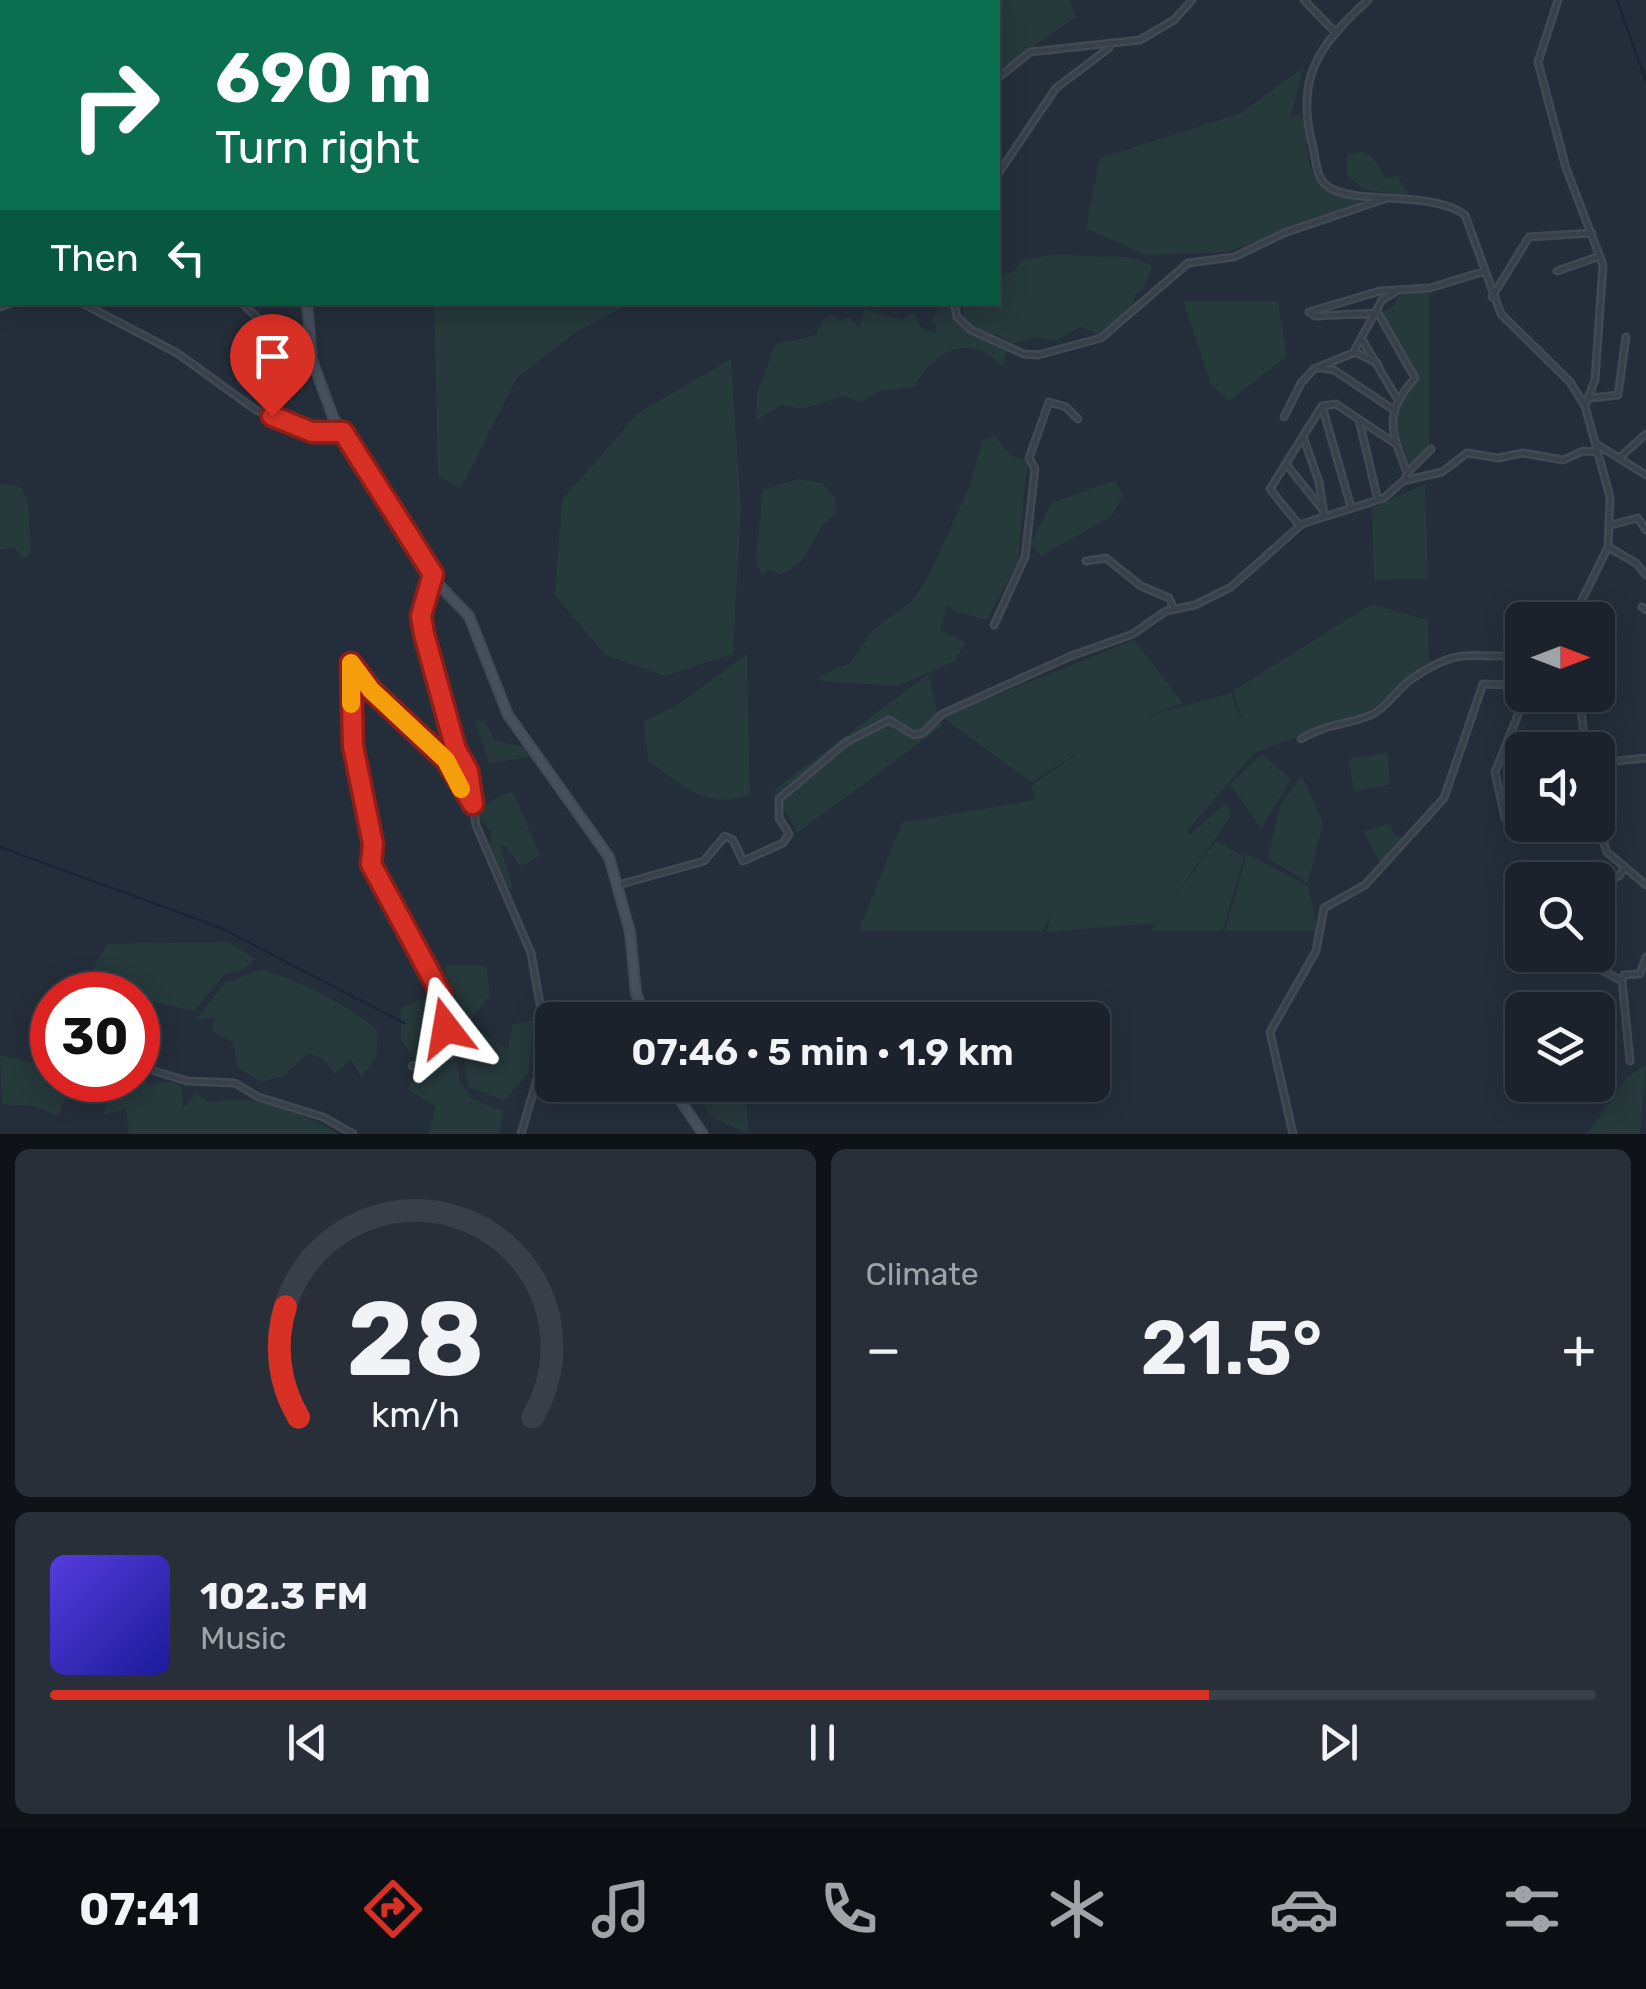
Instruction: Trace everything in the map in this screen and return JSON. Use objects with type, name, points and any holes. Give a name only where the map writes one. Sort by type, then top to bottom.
[{"type":"street","points":[[1000,171],[1056,88],[1098,53],[1163,28],[1192,0]]},
{"type":"street","points":[[1304,0],[1334,31]]},
{"type":"street","points":[[1368,0],[1334,31],[1319,54],[1304,100],[1319,176],[1333,189],[1450,206],[1465,215],[1492,297],[1512,328],[1570,382],[1585,406],[1610,497],[1611,525],[1608,546],[1583,602]]},
{"type":"street","points":[[1558,0],[1538,62],[1566,168],[1600,256],[1603,288],[1591,398],[1585,406]]},
{"type":"street","points":[[1000,76],[1030,52],[1113,46]]},
{"type":"street","points":[[955,305],[957,316],[971,330],[1024,354],[1038,354],[1101,338],[1188,263],[1234,257],[1284,233],[1391,197]]},
{"type":"street","points":[[1492,297],[1528,237],[1592,233]]},
{"type":"street","points":[[1557,270],[1600,256]]},
{"type":"street","points":[[1378,313],[1315,316],[1309,312],[1399,290],[1430,288],[1484,271]]},
{"type":"street","points":[[1284,417],[1301,383],[1320,367],[1354,351],[1382,300],[1399,290]]},
{"type":"street","points":[[86,305],[177,353],[256,410],[312,432],[343,432]]},
{"type":"street","points":[[244,305],[278,338],[310,345]]},
{"type":"street","points":[[307,305],[310,345],[319,384],[343,432],[433,574],[468,616],[508,715],[604,848],[630,932],[640,1002]]},
{"type":"street","points":[[1378,313],[1415,378],[1397,399],[1394,410],[1396,444],[1406,476]]},
{"type":"street","points":[[1591,398],[1618,395],[1626,337]]},
{"type":"street","points":[[1363,340],[1397,399]]},
{"type":"street","points":[[1354,351],[1377,364]]},
{"type":"street","points":[[1320,367],[1334,370],[1394,410]]},
{"type":"street","points":[[994,625],[1025,558],[1035,469],[1028,458],[1049,402],[1066,407],[1078,419]]},
{"type":"street","points":[[1322,406],[1336,404],[1396,444]]},
{"type":"street","points":[[1300,526],[1270,489],[1322,406]]},
{"type":"street","points":[[1322,406],[1352,508]]},
{"type":"street","points":[[1359,420],[1378,500]]},
{"type":"street","points":[[1620,458],[1646,434]]},
{"type":"street","points":[[1304,440],[1320,482],[1323,513]]},
{"type":"street","points":[[1595,443],[1645,473]]},
{"type":"street","points":[[617,885],[704,860],[725,836],[733,840],[743,861],[783,843],[789,834],[777,810],[778,799],[845,742],[889,720],[914,734],[922,733],[942,714],[1071,656],[1133,634],[1174,609],[1195,605],[1235,584],[1300,526],[1323,513],[1378,500],[1431,449]]},
{"type":"street","points":[[1406,476],[1442,472],[1472,452],[1562,460],[1583,451],[1597,452]]},
{"type":"street","points":[[1286,464],[1323,513]]},
{"type":"street","points":[[1611,525],[1638,518],[1646,530]]},
{"type":"street","points":[[1608,546],[1636,562],[1646,575]]},
{"type":"street","points":[[1086,561],[1106,558],[1141,586],[1169,598],[1174,609]]},
{"type":"street","points":[[433,574],[421,616],[424,634],[456,750],[468,771],[476,825],[531,953],[545,1032],[539,1072],[521,1134]]},
{"type":"street","points":[[1301,739],[1332,722],[1373,714],[1415,676],[1453,656],[1469,652],[1505,656]]},
{"type":"street","points":[[412,1066],[451,1056],[452,1048],[442,1016],[441,994],[371,864],[373,844],[353,746],[351,663],[371,690],[446,760],[473,804]]},
{"type":"street","points":[[1294,1134],[1273,1061],[1270,1032],[1316,951],[1324,908],[1366,885],[1444,798],[1483,684],[1505,685]]},
{"type":"street","points":[[1505,747],[1495,772],[1505,818]]},
{"type":"street","points":[[1615,761],[1646,758]]},
{"type":"street","points":[[1603,842],[1606,852],[1646,886]]},
{"type":"street","points":[[1615,878],[1625,867]]},
{"type":"street","points":[[1630,1061],[1622,981],[1624,976],[1640,974],[1646,956]]},
{"type":"street","points":[[1605,972],[1622,981]]},
{"type":"street","points":[[160,1072],[187,1080],[236,1083],[258,1097],[323,1116],[352,1134]]},
{"type":"street","points":[[681,1102],[703,1134]]},
{"type":"shaded area","points":[[1000,0],[1069,0],[1076,17],[1000,70]]},
{"type":"shaded area","points":[[1304,67],[1290,119],[1300,114],[1304,121],[1310,163],[1319,181],[1341,192],[1358,194],[1357,203],[1228,252],[1145,255],[1086,228],[1100,158],[1241,113]]},
{"type":"shaded area","points":[[1362,152],[1373,158],[1386,179],[1397,175],[1409,195],[1364,190],[1346,174],[1347,154]]},
{"type":"shaded area","points":[[1051,255],[1128,257],[1153,265],[1143,290],[1135,294],[1132,310],[1097,334],[1081,327],[1055,341],[1038,337],[1011,344],[998,335],[986,335],[1007,348],[1004,366],[983,351],[958,349],[933,362],[914,387],[883,390],[861,402],[844,396],[803,409],[781,405],[756,421],[757,393],[775,345],[815,335],[822,321],[832,315],[840,320],[850,316],[859,328],[865,309],[902,320],[914,312],[919,326],[935,334],[936,325],[930,320],[938,305],[952,305],[956,320],[982,336],[963,316],[963,305],[1000,305],[1000,275],[1013,272],[1022,260]]},
{"type":"shaded area","points":[[1401,292],[1429,292],[1429,448],[1410,467],[1392,415],[1417,378],[1381,313],[1393,306]]},
{"type":"shaded area","points":[[1183,301],[1278,301],[1287,356],[1229,401],[1211,385]]},
{"type":"shaded area","points":[[434,305],[629,305],[576,332],[517,378],[461,488],[438,476]]},
{"type":"shaded area","points":[[731,359],[741,507],[733,654],[665,676],[605,655],[555,595],[562,500],[638,413]]},
{"type":"shaded area","points":[[995,436],[1011,456],[1030,461],[1018,562],[987,620],[954,611],[947,605],[940,630],[966,643],[953,662],[898,686],[821,681],[820,676],[850,663],[874,629],[911,602],[929,576],[969,487],[983,440]]},
{"type":"shaded area","points":[[797,479],[823,483],[835,499],[836,514],[823,524],[801,562],[781,575],[771,569],[762,575],[756,561],[763,490]]},
{"type":"shaded area","points":[[1115,480],[1123,495],[1112,516],[1041,556],[1030,544],[1052,503]]},
{"type":"shaded area","points":[[0,483],[22,488],[28,503],[31,552],[23,559],[14,547],[0,550]]},
{"type":"shaded area","points":[[1425,484],[1428,578],[1374,580],[1372,508]]},
{"type":"shaded area","points":[[1372,604],[1428,620],[1429,664],[1370,710],[1254,753],[1188,830],[1189,835],[1226,803],[1231,816],[1164,912],[1216,841],[1244,856],[1223,930],[1151,931],[1156,923],[1046,932],[1051,917],[1042,931],[859,930],[902,823],[1036,800],[1031,786],[1084,749],[1031,782],[942,717],[1134,640],[1183,703],[1145,717],[1231,693],[1244,725],[1233,691]]},
{"type":"shaded area","points":[[747,654],[750,795],[721,800],[684,787],[649,761],[643,722],[676,706]]},
{"type":"shaded area","points":[[928,674],[941,727],[797,833],[774,790]]},
{"type":"shaded area","points":[[475,720],[485,721],[494,740],[523,747],[533,757],[489,763]]},
{"type":"shaded area","points":[[1387,753],[1391,784],[1354,792],[1349,759]]},
{"type":"shaded area","points":[[1262,754],[1291,779],[1261,828],[1230,784]]},
{"type":"shaded area","points":[[1302,776],[1323,823],[1308,883],[1268,858],[1281,804]]},
{"type":"shaded area","points":[[513,791],[540,856],[520,866],[504,844],[501,848],[513,889],[508,888],[489,847],[491,832],[479,815],[480,806]]},
{"type":"shaded area","points":[[1390,823],[1395,835],[1404,838],[1380,864],[1364,832]]},
{"type":"shaded area","points":[[1247,854],[1308,886],[1318,931],[1225,931]]},
{"type":"shaded area","points":[[229,942],[255,959],[244,969],[224,975],[194,1011],[160,1003],[160,972],[91,972],[107,944]]},
{"type":"shaded area","points":[[447,965],[486,966],[490,995],[468,1023],[508,1049],[513,1024],[534,1020],[528,1074],[504,1100],[468,1087],[456,1004],[444,971]]},
{"type":"shaded area","points":[[261,969],[322,994],[378,1030],[376,1058],[361,1077],[351,1059],[335,1074],[324,1060],[308,1053],[284,1076],[261,1082],[238,1068],[233,1042],[212,1031],[215,1018],[195,1020],[225,983]]},
{"type":"shaded area","points":[[424,998],[453,1033],[460,1082],[472,1099],[503,1111],[499,1134],[428,1134],[436,1107],[407,1089],[415,1079],[427,1079],[401,1039],[400,1008]]},
{"type":"shaded area","points":[[0,1055],[30,1062],[30,1102],[64,1102],[58,1116],[34,1106],[2,1104]]},
{"type":"shaded area","points":[[1646,1065],[1640,1134],[1587,1134],[1609,1102],[1615,1102],[1615,1094],[1627,1077]]},
{"type":"shaded area","points":[[170,1081],[182,1087],[183,1109],[196,1093],[209,1103],[241,1100],[293,1113],[339,1134],[129,1134],[126,1108],[103,1115],[109,1102],[160,1102],[160,1083]]},
{"type":"shaded area","points":[[703,1102],[747,1102],[748,1134],[710,1116]]},
{"type":"waterway","points":[[1617,0],[1646,81]]},
{"type":"waterway","points":[[0,847],[221,928],[404,1023]]},
{"type":"slow traffic","points":[[351,704],[351,663],[371,690],[446,760],[461,789]]},
{"type":"route","points":[[272,416],[312,432],[343,432],[433,574],[426,587],[421,616],[424,634],[456,750],[468,771],[473,804],[457,784],[446,760],[371,690],[351,663],[348,690],[355,725],[353,746],[373,844],[371,864],[412,947],[441,994],[446,1028]]}]
